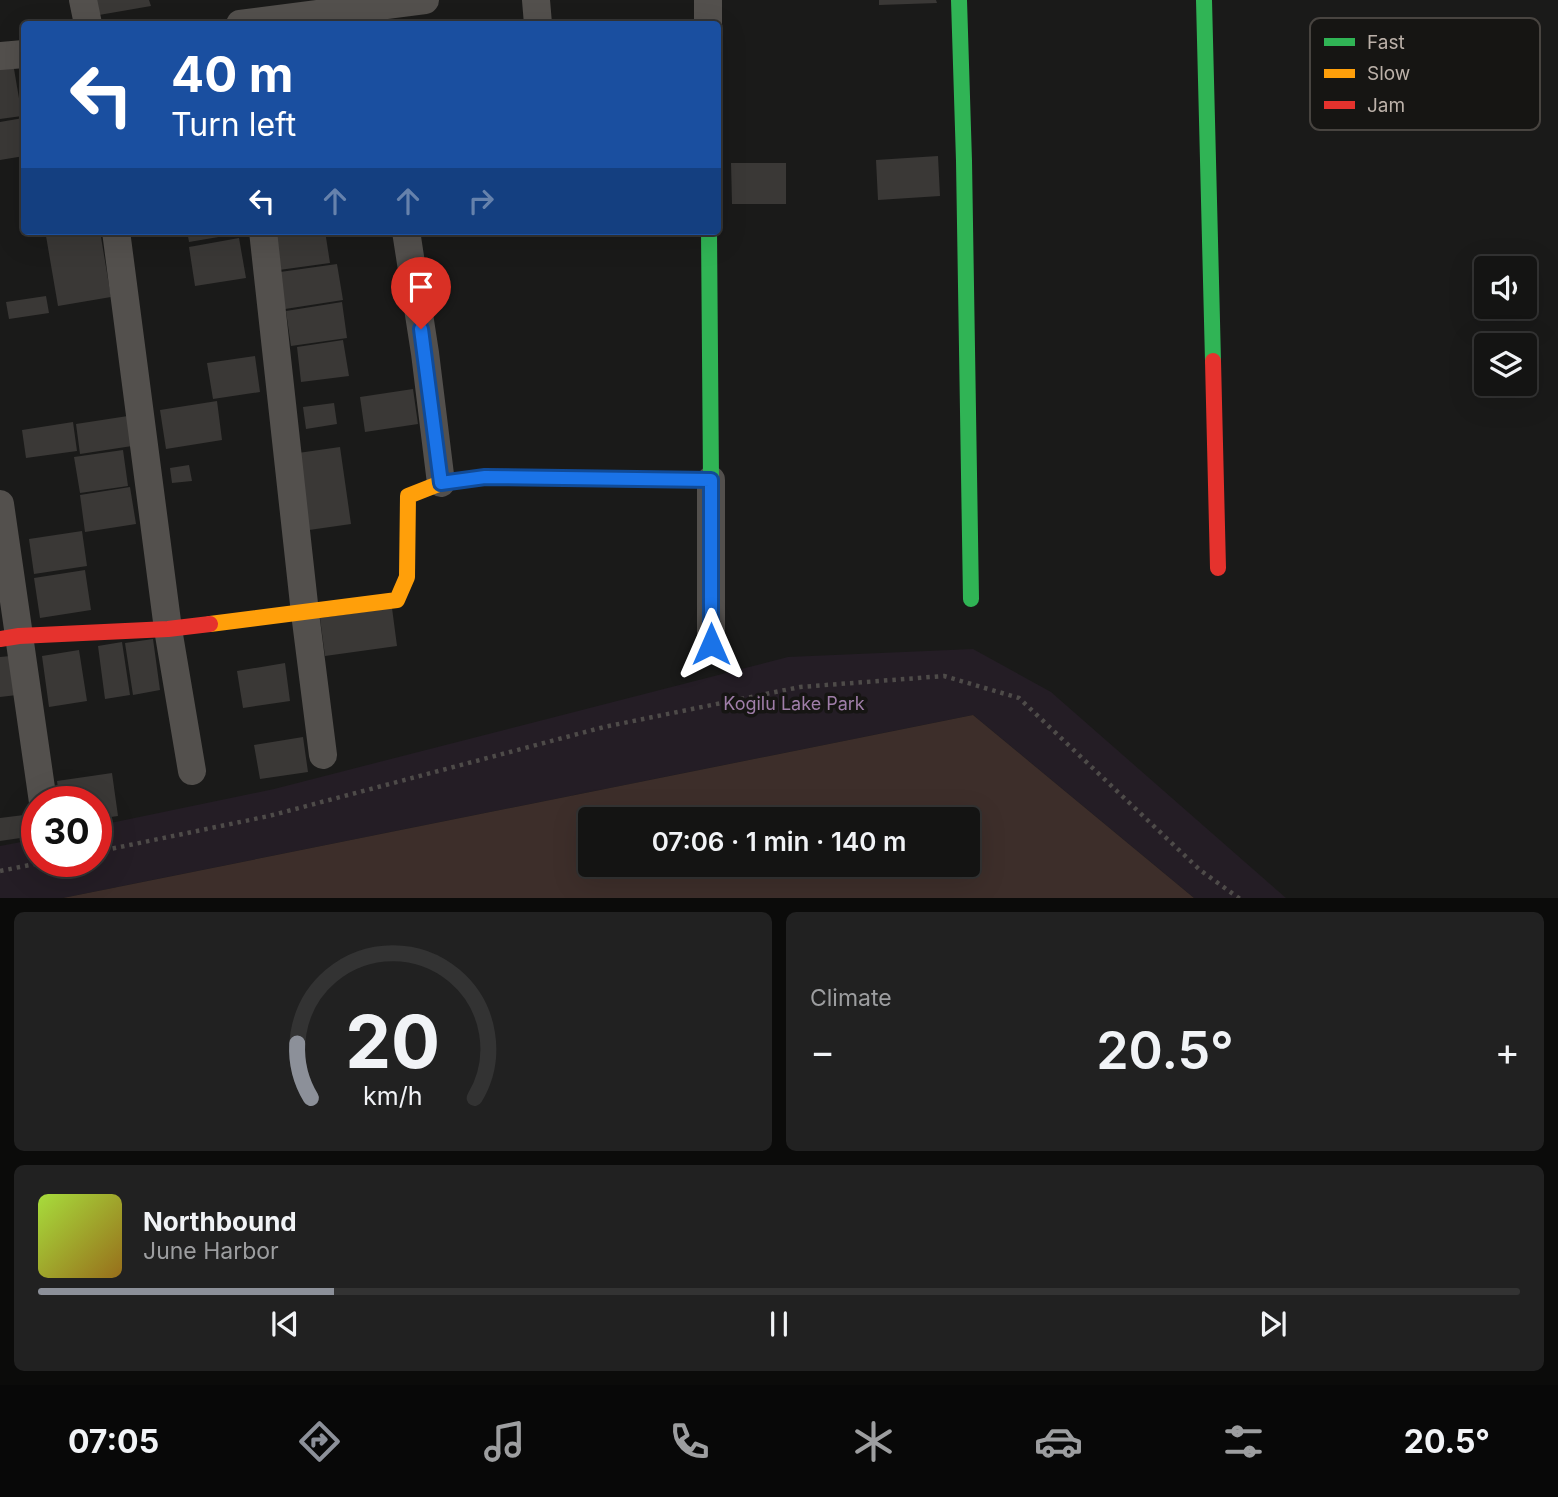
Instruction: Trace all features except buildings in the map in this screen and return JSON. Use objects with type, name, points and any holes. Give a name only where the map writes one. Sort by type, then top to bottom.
[{"type":"street","points":[[83,0],[87,21]]},
{"type":"street","points":[[236,0],[240,21]]},
{"type":"street","points":[[289,21],[371,16],[425,0]]},
{"type":"street","points":[[536,0],[538,21]]},
{"type":"street","points":[[708,0],[708,21]]},
{"type":"street","points":[[959,0],[971,599]]},
{"type":"street","points":[[1204,0],[1218,568]]},
{"type":"street","points":[[0,56],[21,54]]},
{"type":"street","points":[[117,235],[168,629],[192,771]]},
{"type":"street","points":[[263,235],[323,755]]},
{"type":"street","points":[[407,235],[441,483]]},
{"type":"street","points":[[709,235],[711,644]]},
{"type":"street","points":[[10,637],[168,629],[397,600],[407,577],[408,496],[441,483],[485,477],[711,480]]},
{"type":"street","points":[[0,504],[10,637],[40,786]]},
{"type":"path","points":[[112,849],[269,816],[604,727],[800,687],[944,677],[1019,698],[1200,870],[1240,898]]},
{"type":"path","points":[[0,871],[21,867]]},
{"type":"green space","name":"Kogilu Lake Park","points":[[973,649],[1051,692],[1286,898],[1194,898],[973,715],[63,898],[0,898],[0,846],[21,842],[21,877],[112,877],[112,823],[274,789],[788,657]]},
{"type":"shaded area","points":[[973,715],[1194,898],[63,898]]},
{"type":"traffic: fast","points":[[959,0],[971,599]]},
{"type":"traffic: fast","points":[[1204,0],[1213,361]]},
{"type":"traffic: fast","points":[[706,480],[711,480],[709,235]]},
{"type":"traffic: slow","points":[[210,624],[397,600],[407,577],[408,496],[441,483],[485,477],[706,480]]},
{"type":"traffic: jam","points":[[1213,361],[1218,568]]},
{"type":"traffic: jam","points":[[0,639],[210,624]]},
{"type":"route","points":[[421,329],[441,483],[485,477],[711,480],[711,644]]}]
